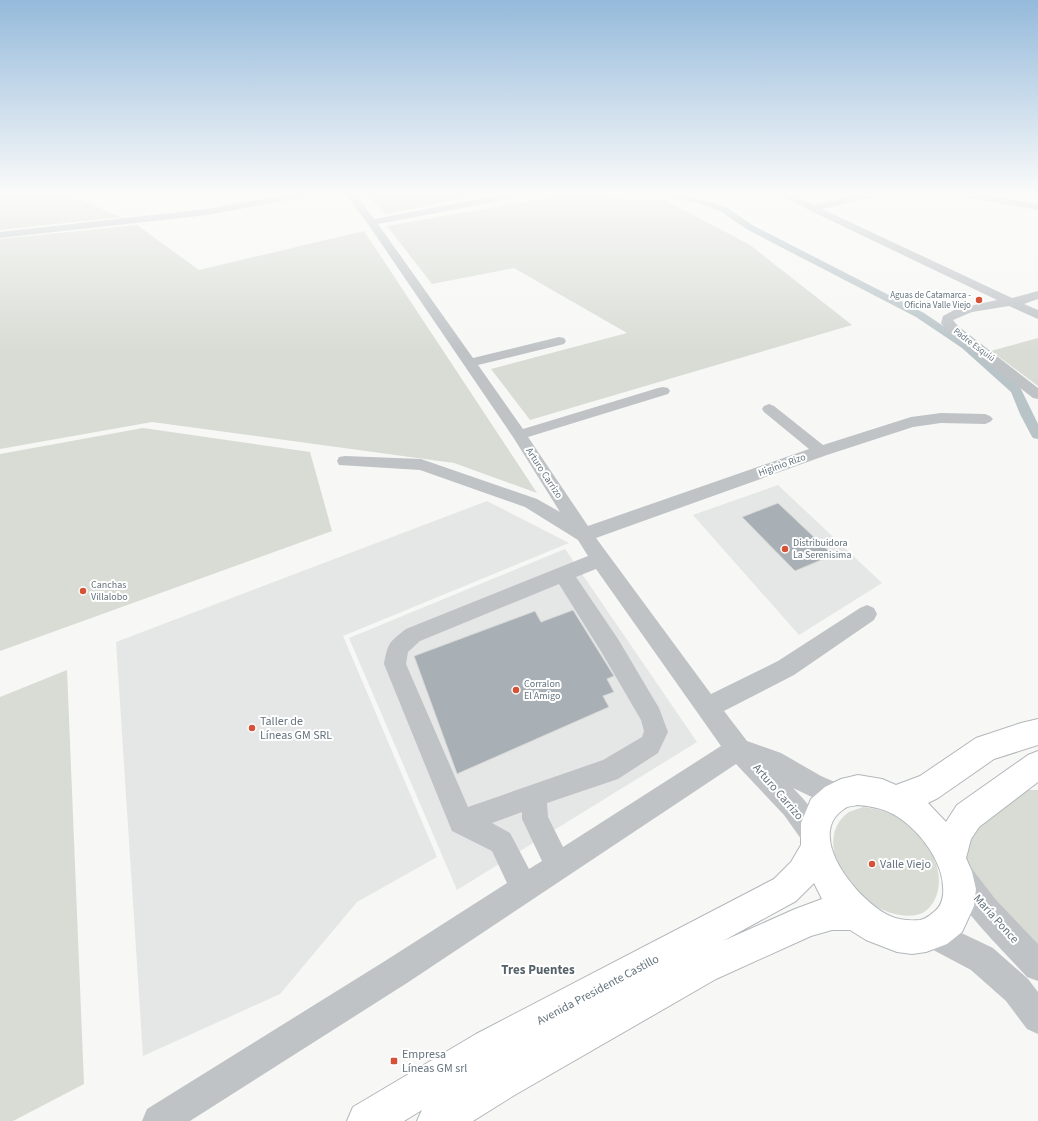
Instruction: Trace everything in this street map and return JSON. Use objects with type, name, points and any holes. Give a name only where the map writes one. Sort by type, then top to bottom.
[{"type":"main road","points":[[897,799],[928,788],[986,748],[1038,732]]},
{"type":"main road","points":[[954,864],[934,829],[916,812],[897,799],[877,792],[858,790],[844,792],[832,799],[823,809],[817,822],[816,843],[824,873],[838,894],[866,921],[885,932],[908,938],[928,936],[945,927],[955,912],[960,893],[954,864],[957,833],[968,816],[1038,765]]},
{"type":"main road","name":"Avenida Presidente Castillo","points":[[367,1121],[489,1047],[785,890],[802,873],[816,843]]},
{"type":"main road","points":[[437,1121],[499,1082],[704,967],[807,921],[832,913],[857,913]]},
{"type":"street","name":"Arturo Carrizo","points":[[389,247],[519,435],[600,559],[738,749],[793,806],[816,843]]},
{"type":"street","points":[[894,247],[1038,315]]},
{"type":"street","points":[[1008,302],[1021,301],[1038,296]]},
{"type":"street","name":"Padre Esquiú","points":[[1008,302],[998,302],[957,312],[950,315],[947,319],[947,323],[1038,394]]},
{"type":"street","points":[[468,363],[559,341]]},
{"type":"street","points":[[519,435],[662,391]]},
{"type":"street","points":[[769,409],[821,451]]},
{"type":"street","name":"Higinio Rizo","points":[[584,535],[821,451],[911,422],[941,418],[985,419]]},
{"type":"street","points":[[345,461],[421,464],[530,503],[584,535]]},
{"type":"street","points":[[524,888],[501,842],[461,822],[395,664],[398,648],[413,635],[600,559]]},
{"type":"street","points":[[461,822],[534,795],[609,770],[650,745],[656,732],[651,716],[610,646],[563,574]]},
{"type":"street","points":[[707,708],[786,668],[867,614]]},
{"type":"street","name":"Arturo Carrizo","points":[[738,749],[772,762],[812,785],[837,796]]},
{"type":"street","points":[[159,1121],[396,972],[738,749]]},
{"type":"street","points":[[534,795],[535,819],[558,866]]},
{"type":"street","name":"María Ponce","points":[[954,864],[986,910],[1038,966]]},
{"type":"street","points":[[932,934],[982,959],[1017,990],[1038,1018]]},
{"type":"shaded area","points":[[0,247],[168,247],[199,270],[295,247],[375,247],[537,493],[454,463],[152,422],[0,449]]},
{"type":"shaded area","points":[[404,247],[753,247],[852,325],[530,420],[491,369],[627,333],[514,268],[432,284]]},
{"type":"shaded area","points":[[1038,338],[1038,386],[991,351]]},
{"type":"shaded area","name":"Canchas Villalobo","points":[[143,428],[310,452],[332,531],[0,651],[0,454]]},
{"type":"shaded area","name":"Distribuidora La Serenisima","points":[[778,485],[882,583],[799,635],[693,515]]},
{"type":"shaded area","name":"Taller de Líneas GM SRL","points":[[487,501],[569,543],[343,636],[437,857],[357,902],[280,994],[143,1056],[116,642]]},
{"type":"shaded area","name":"Corralon El Amigo","points":[[565,549],[697,742],[457,890],[349,638]]},
{"type":"shaded area","points":[[67,670],[84,1084],[13,1121],[0,1121],[0,697]]},
{"type":"shaded area","points":[[1018,790],[1038,790],[1038,953],[988,903],[964,858],[965,836]]},
{"type":"shaded area","points":[[863,807],[876,809],[899,818],[917,833],[930,850],[938,871],[938,891],[931,906],[922,913],[916,915],[897,914],[878,907],[861,895],[846,879],[837,861],[833,843],[837,826],[849,812]]},
{"type":"building","points":[[778,503],[833,555],[795,571],[742,517]]},
{"type":"building","points":[[573,610],[614,676],[607,679],[614,692],[603,696],[609,707],[457,774],[414,656],[535,611],[541,622]]},
{"type":"waterway","points":[[789,247],[920,315],[966,346],[1016,390],[1026,414],[1038,435]]},
{"type":"place","name":"Aguas de Catamarca - Oficina Valle Viejo","points":[[979,300]]},
{"type":"place","name":"Distribuidora La Serenisima","points":[[785,549]]},
{"type":"place","name":"Canchas Villalobo","points":[[83,591]]},
{"type":"place","name":"Corralon El Amigo","points":[[516,690]]},
{"type":"place","name":"Taller de Líneas GM SRL","points":[[252,728]]},
{"type":"place","name":"Valle Viejo","points":[[872,864]]},
{"type":"place","name":"Empresa Líneas GM srl","points":[[394,1061]]},
{"type":"district","name":"Tres Puentes","points":[[538,970]]}]
